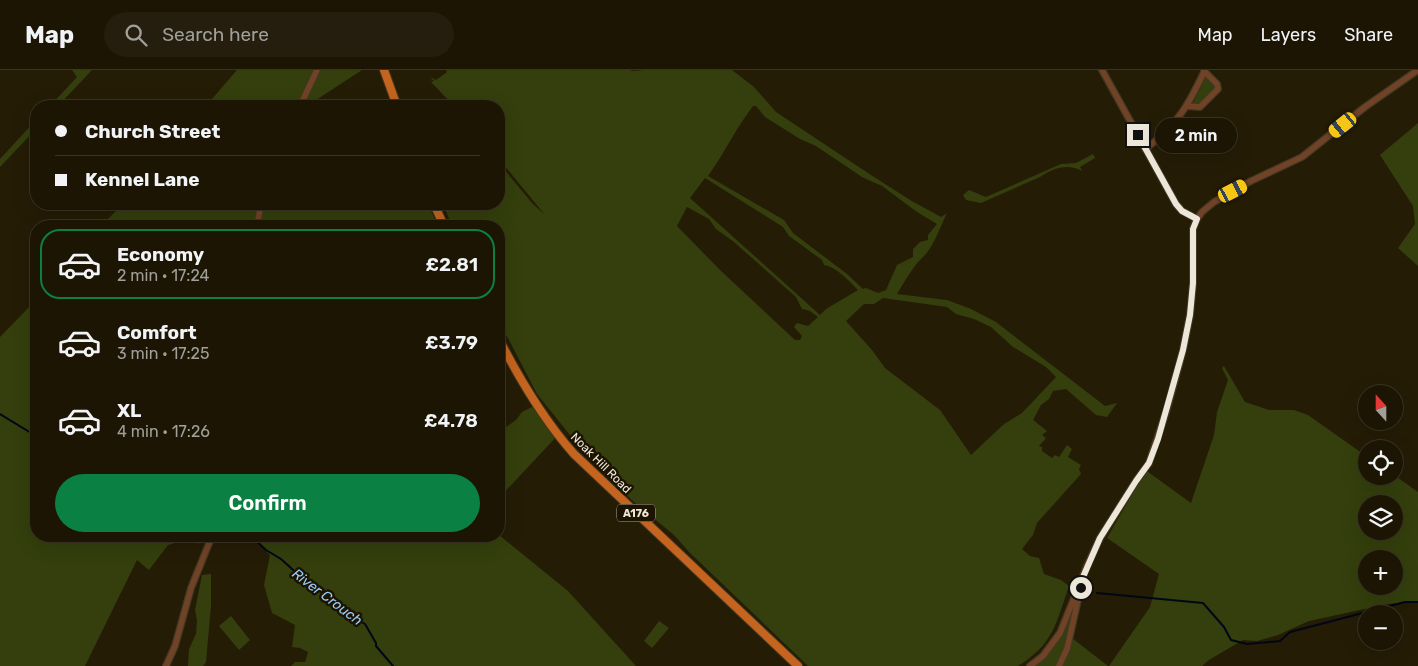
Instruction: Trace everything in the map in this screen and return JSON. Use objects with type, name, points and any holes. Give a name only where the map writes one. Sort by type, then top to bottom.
[{"type":"main road","points":[[384,70],[395,100]]},
{"type":"main road","name":"Noak Hill Road","points":[[505,350],[533,401],[574,454],[798,666]]},
{"type":"street","points":[[303,100],[318,70]]},
{"type":"street","points":[[1102,70],[1176,204],[1182,211],[1197,219]]},
{"type":"street","points":[[1030,666],[1043,656],[1060,633],[1100,538],[1149,463],[1158,439],[1183,350],[1190,315],[1193,283],[1193,229],[1197,219],[1214,202],[1251,181],[1302,157],[1365,107],[1418,70]]},
{"type":"street","points":[[1145,149],[1173,124],[1187,106],[1205,71],[1217,84],[1218,89],[1200,107],[1187,106]]},
{"type":"street","points":[[1173,124],[1201,150]]},
{"type":"street","points":[[166,666],[175,646],[191,588],[210,542]]},
{"type":"street","points":[[1059,666],[1068,644],[1081,588],[1080,584]]},
{"type":"green space","points":[[72,70],[92,70],[64,100],[56,100],[77,77]]},
{"type":"green space","points":[[237,70],[362,70],[316,100],[211,100]]},
{"type":"green space","points":[[446,70],[732,70],[754,87],[776,112],[910,200],[941,217],[947,213],[931,248],[913,269],[897,294],[947,300],[971,309],[996,322],[1105,406],[1117,403],[1107,417],[1096,415],[1066,389],[1053,391],[1049,399],[1041,405],[1033,420],[1047,431],[1042,435],[1046,438],[1039,446],[1042,447],[1042,451],[1052,458],[1055,455],[1059,457],[1067,445],[1072,449],[1068,457],[1081,465],[1079,469],[1081,474],[1037,523],[1033,535],[1022,549],[1030,556],[1039,558],[1044,574],[1061,580],[1069,586],[1057,622],[1047,641],[1030,658],[1018,666],[808,666],[689,552],[674,535],[635,503],[586,455],[537,394],[505,333],[505,220],[450,220],[445,210],[505,210],[505,170],[532,203],[545,215],[505,166],[505,100],[448,100],[431,82],[434,81],[430,77],[436,80],[447,72]],"holes":[[[753,106],[756,106],[765,117],[800,139],[816,146],[862,177],[882,186],[937,224],[928,235],[928,240],[920,242],[913,249],[913,257],[897,265],[886,290],[878,293],[866,288],[863,289],[847,274],[793,233],[784,220],[708,176]],[[705,178],[783,227],[789,236],[822,260],[824,265],[838,271],[858,290],[826,309],[820,315],[690,198]],[[687,207],[709,219],[716,229],[734,242],[796,297],[802,309],[810,311],[818,317],[808,326],[797,323],[794,327],[802,336],[800,340],[795,340],[720,270],[677,226]],[[883,298],[947,307],[956,314],[974,319],[991,327],[1013,347],[1046,367],[1056,377],[1022,413],[1004,424],[971,455],[940,410],[885,368],[846,321],[864,304],[874,304]]]},
{"type":"green space","points":[[1206,77],[1215,84],[1216,88],[1200,105],[1192,105]]},
{"type":"green space","points":[[1418,123],[1418,266],[1398,248],[1415,224],[1413,206],[1380,155]]},
{"type":"green space","points":[[30,126],[30,135],[0,167],[0,159]]},
{"type":"green space","points":[[1093,154],[1095,158],[1080,167],[1082,171],[1071,167],[1055,169],[981,203],[966,200],[963,195],[969,190],[986,197],[1061,164],[1076,163]]},
{"type":"green space","points":[[117,210],[431,210],[435,220],[107,220]]},
{"type":"green space","points":[[30,306],[30,542],[178,542],[168,545],[149,570],[137,560],[85,666],[0,666],[0,337]]},
{"type":"green space","points":[[1224,366],[1245,402],[1269,410],[1294,410],[1308,415],[1358,450],[1358,485],[1403,485],[1403,481],[1418,492],[1418,601],[1383,605],[1358,605],[1358,610],[1309,621],[1278,635],[1257,641],[1243,640],[1202,666],[1109,666],[1150,607],[1159,574],[1107,538],[1141,479],[1144,469],[1191,503],[1214,435],[1217,412],[1228,380],[1222,368]]},
{"type":"green space","points":[[536,405],[558,435],[505,492],[505,428],[516,420],[522,412]]},
{"type":"green space","points":[[505,540],[568,591],[636,666],[291,666],[295,662],[305,662],[308,652],[292,647],[295,625],[272,613],[264,585],[270,555],[256,542],[505,542]]},
{"type":"green space","points":[[211,574],[211,606],[206,662],[203,666],[188,666],[189,649],[196,634],[197,621],[195,610],[202,575]]},
{"type":"green space","points":[[1080,584],[1072,638],[1108,666],[1030,666],[1053,644]]},
{"type":"green space","points":[[231,616],[250,640],[239,650],[219,626]]},
{"type":"green space","points":[[659,621],[669,628],[652,648],[644,641]]},
{"type":"waterway","name":"River Crouch","points":[[0,414],[30,432]]},
{"type":"waterway","name":"River Crouch","points":[[257,542],[281,559],[312,587],[333,598],[348,614],[365,624],[376,646],[393,666]]},
{"type":"waterway","points":[[1097,593],[1203,603],[1224,627],[1231,640],[1247,644],[1280,641],[1290,632],[1405,602],[1418,602]]},
{"type":"route","points":[[1081,588],[1080,584],[1100,538],[1141,472],[1149,463],[1167,409],[1183,350],[1190,315],[1193,283],[1192,239],[1197,219],[1182,211],[1176,204],[1138,135]]}]
